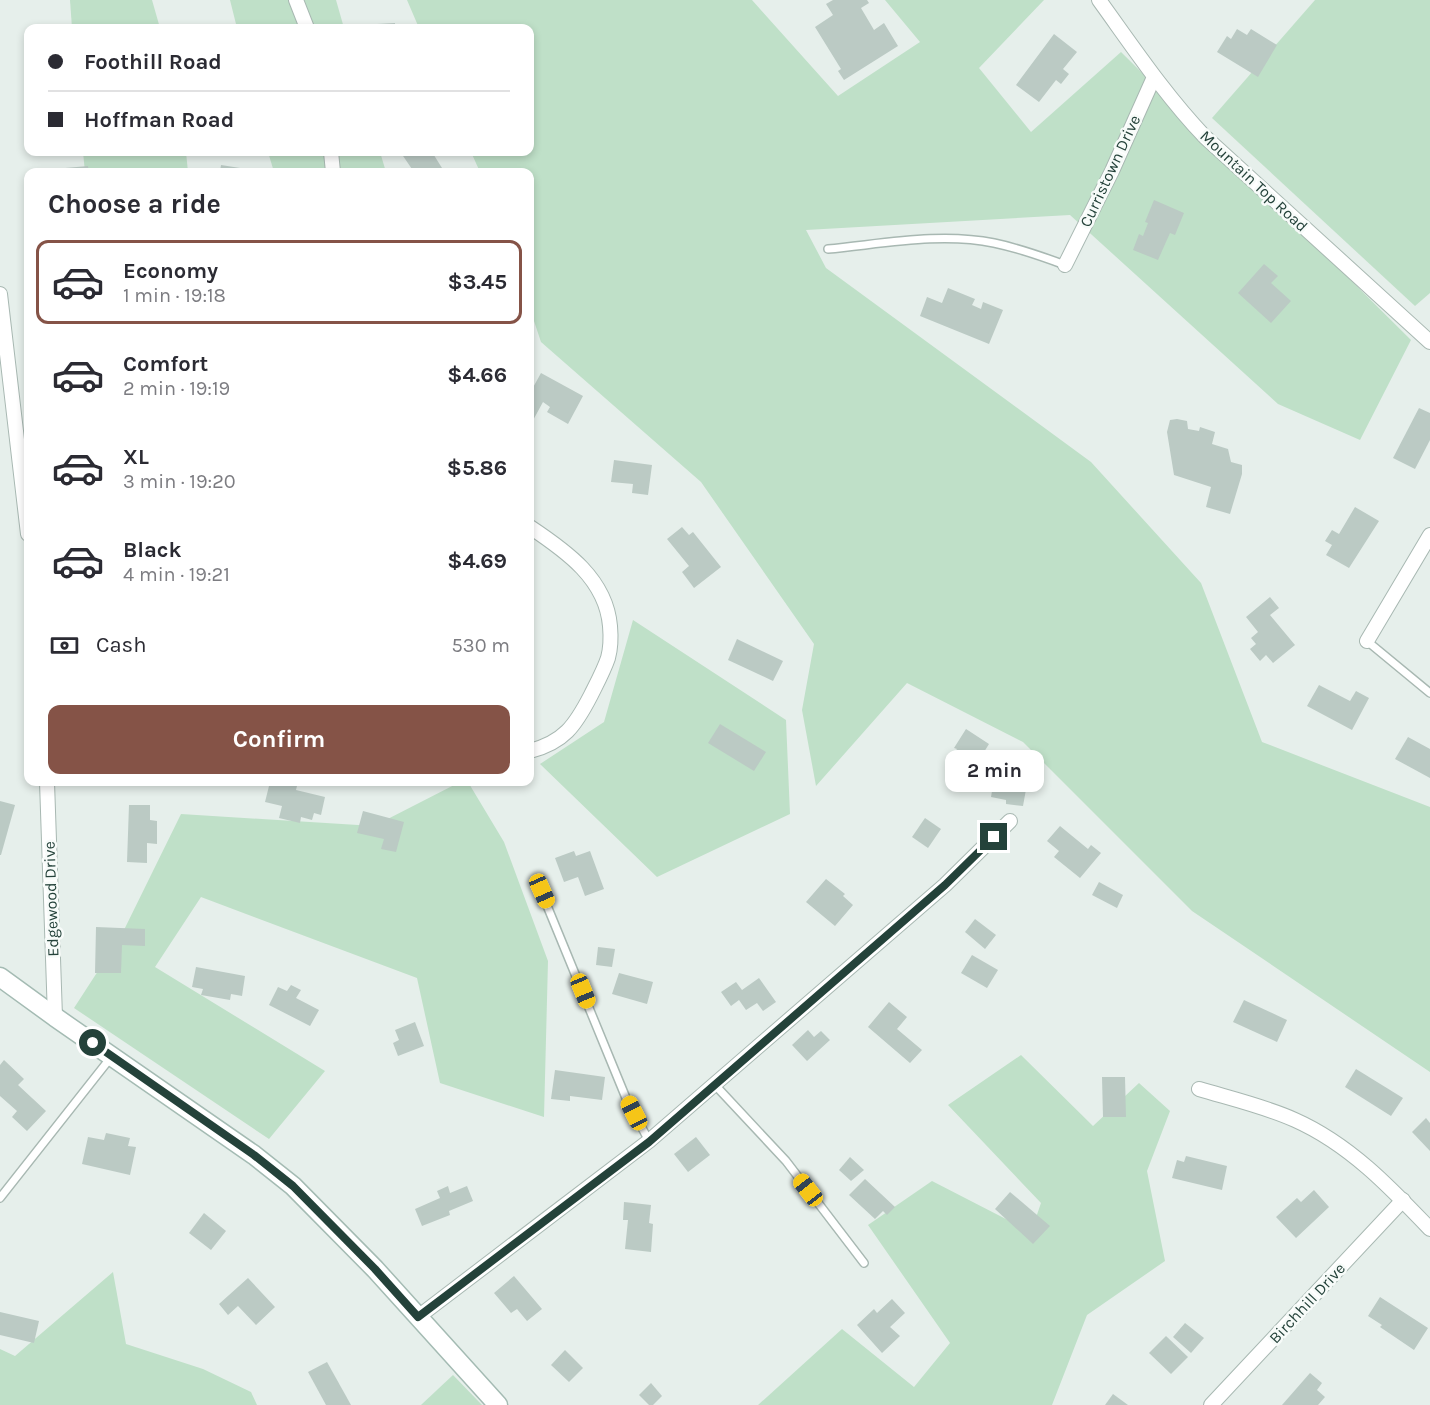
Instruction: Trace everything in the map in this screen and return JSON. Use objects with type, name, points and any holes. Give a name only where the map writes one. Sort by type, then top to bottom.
[{"type":"street","points":[[296,0],[305,24]]},
{"type":"street","name":"Mountain Top Road","points":[[1099,0],[1154,77],[1182,113],[1205,137],[1430,342]]},
{"type":"street","name":"Curristown Drive","points":[[1065,265],[1112,171],[1154,77]]},
{"type":"street","points":[[0,294],[24,500]]},
{"type":"street","points":[[534,530],[573,559],[592,578],[609,612],[611,641],[608,658],[577,721],[559,740],[534,750]]},
{"type":"street","points":[[1367,641],[1430,535]]},
{"type":"street","name":"Edgewood Drive","points":[[47,786],[55,1017]]},
{"type":"street","points":[[418,1317],[649,1142],[945,885],[1010,821]]},
{"type":"street","points":[[0,976],[55,1017],[254,1155],[293,1186],[375,1269],[498,1405]]},
{"type":"street","points":[[1199,1089],[1295,1119],[1330,1139],[1367,1166],[1430,1228]]},
{"type":"street","name":"Birchhill Drive","points":[[1211,1405],[1402,1200]]},
{"type":"lane","points":[[828,249],[955,238],[1010,247],[1065,265]]},
{"type":"lane","points":[[1367,641],[1430,693]]},
{"type":"lane","points":[[542,891],[627,1098],[649,1142]]},
{"type":"lane","points":[[0,1198],[112,1056]]},
{"type":"lane","points":[[715,1085],[786,1161],[864,1263]]},
{"type":"green space","points":[[70,0],[152,0],[159,24],[72,24]]},
{"type":"green space","points":[[230,0],[336,0],[343,24],[236,24]]},
{"type":"green space","points":[[407,0],[752,0],[838,96],[920,42],[885,0],[1044,0],[979,68],[1031,132],[1121,52],[1411,340],[1360,440],[1278,404],[1070,215],[806,230],[826,268],[1091,462],[1201,583],[1262,742],[1430,807],[1430,1072],[1192,911],[1023,742],[907,683],[816,786],[802,710],[814,644],[701,482],[541,342],[534,321],[534,168],[478,168],[473,156],[534,156],[534,24],[417,24]]},
{"type":"green space","points":[[1315,0],[1430,0],[1430,293],[1415,306],[1212,118]]},
{"type":"green space","points":[[83,156],[186,156],[188,168],[85,168]]},
{"type":"green space","points":[[269,156],[381,156],[385,168],[273,168]]},
{"type":"green space","points":[[633,620],[786,720],[790,814],[657,877],[540,764],[604,722]]},
{"type":"green space","points":[[452,786],[470,786],[504,842],[548,961],[544,1117],[440,1083],[417,978],[201,897],[155,967],[325,1071],[269,1139],[74,1008],[122,934],[181,814],[374,826]]},
{"type":"green space","points":[[1021,1055],[1093,1126],[1139,1083],[1170,1111],[1147,1171],[1165,1261],[1087,1315],[1052,1405],[758,1405],[842,1329],[914,1387],[950,1343],[868,1225],[932,1181],[1031,1232],[1041,1203],[948,1105]]},
{"type":"green space","points":[[113,1272],[126,1344],[203,1369],[251,1392],[257,1405],[0,1405],[0,1349],[15,1356]]},
{"type":"green space","points":[[453,1375],[482,1405],[421,1405]]},
{"type":"building","points":[[833,0],[867,0],[869,3],[861,8],[874,30],[884,23],[898,46],[844,80],[838,71],[841,69],[815,27],[833,15],[826,4]]},
{"type":"building","points":[[1237,29],[1247,35],[1251,29],[1277,45],[1258,77],[1217,52],[1227,36],[1231,39]]},
{"type":"building","points":[[1054,34],[1077,52],[1063,69],[1069,74],[1061,84],[1056,80],[1039,102],[1016,85]]},
{"type":"building","points":[[403,156],[434,156],[442,168],[411,168]]},
{"type":"building","points":[[221,165],[240,168],[221,168]]},
{"type":"building","points":[[88,166],[88,168],[65,168]]},
{"type":"building","points":[[1154,200],[1184,213],[1175,235],[1170,233],[1158,260],[1133,250],[1139,234],[1143,236],[1148,223],[1145,222]]},
{"type":"building","points":[[1264,264],[1278,276],[1271,283],[1291,301],[1271,323],[1238,293]]},
{"type":"building","points":[[948,288],[975,299],[972,305],[981,309],[983,302],[1003,310],[989,344],[920,316],[927,297],[942,303]]},
{"type":"building","points":[[541,373],[583,396],[568,424],[547,412],[550,407],[543,402],[534,418],[534,386]]},
{"type":"building","points":[[1419,408],[1430,413],[1430,440],[1415,469],[1393,458]]},
{"type":"building","points":[[1170,420],[1187,421],[1188,429],[1199,431],[1200,427],[1215,432],[1212,444],[1228,449],[1231,462],[1242,465],[1242,474],[1230,514],[1206,507],[1211,487],[1174,475],[1167,432]]},
{"type":"building","points":[[614,460],[652,465],[648,495],[632,493],[633,484],[611,482]]},
{"type":"building","points":[[1355,507],[1379,521],[1349,568],[1326,555],[1332,545],[1325,541],[1332,530],[1339,534]]},
{"type":"building","points":[[682,527],[689,535],[693,532],[721,567],[694,588],[682,572],[689,566],[667,539]]},
{"type":"building","points":[[1270,597],[1279,608],[1270,615],[1295,645],[1273,663],[1266,655],[1260,661],[1250,649],[1256,644],[1251,638],[1258,632],[1246,617]]},
{"type":"building","points":[[737,639],[783,661],[773,681],[728,660]]},
{"type":"building","points":[[1319,685],[1350,701],[1356,691],[1369,698],[1352,730],[1307,706]]},
{"type":"building","points":[[720,724],[766,752],[754,771],[708,743]]},
{"type":"building","points":[[966,729],[989,744],[979,760],[993,769],[981,788],[953,770],[958,762],[951,758],[957,749],[954,748]]},
{"type":"building","points":[[1408,737],[1430,749],[1430,778],[1395,759]]},
{"type":"building","points":[[994,779],[1027,784],[1023,806],[1006,804],[1006,800],[991,797]]},
{"type":"building","points":[[269,786],[297,786],[296,790],[325,797],[321,815],[314,813],[312,820],[301,817],[300,823],[279,818],[282,806],[265,802]]},
{"type":"building","points":[[0,801],[15,805],[1,855],[0,855]]},
{"type":"building","points":[[129,805],[150,805],[150,820],[157,821],[157,844],[147,843],[147,863],[127,862]]},
{"type":"building","points":[[363,811],[404,822],[396,852],[381,849],[384,839],[357,833]]},
{"type":"building","points":[[925,818],[941,829],[928,848],[912,837]]},
{"type":"building","points":[[1060,826],[1088,849],[1091,845],[1101,853],[1080,878],[1054,857],[1059,851],[1047,841]]},
{"type":"building","points":[[574,851],[576,856],[590,851],[604,889],[585,896],[578,877],[564,882],[555,858]]},
{"type":"building","points":[[826,879],[845,894],[843,896],[853,905],[835,926],[806,902]]},
{"type":"building","points":[[1099,882],[1123,895],[1117,908],[1092,895]]},
{"type":"building","points":[[975,919],[996,935],[985,949],[965,932]]},
{"type":"building","points":[[96,927],[145,929],[145,946],[122,945],[121,973],[95,973]]},
{"type":"building","points":[[598,947],[615,949],[612,967],[596,965]]},
{"type":"building","points":[[972,955],[998,970],[987,988],[961,973]]},
{"type":"building","points":[[196,967],[245,976],[242,996],[231,994],[230,1000],[201,995],[203,989],[192,987]]},
{"type":"building","points":[[619,973],[653,982],[647,1004],[612,994]]},
{"type":"building","points":[[759,978],[776,1002],[763,1011],[757,1003],[746,1010],[739,1000],[731,1006],[721,992],[736,982],[742,990]]},
{"type":"building","points":[[291,985],[301,990],[296,998],[319,1010],[310,1026],[269,1005],[278,987],[287,991]]},
{"type":"building","points":[[1244,1000],[1287,1020],[1277,1042],[1233,1022]]},
{"type":"building","points":[[889,1002],[907,1017],[897,1029],[922,1050],[910,1063],[868,1027]]},
{"type":"building","points":[[415,1022],[424,1046],[398,1056],[393,1043],[399,1040],[395,1030]]},
{"type":"building","points":[[808,1030],[814,1037],[821,1031],[830,1040],[807,1061],[792,1045]]},
{"type":"building","points":[[4,1060],[24,1079],[18,1085],[46,1111],[27,1131],[12,1117],[17,1111],[0,1096],[0,1065]]},
{"type":"building","points":[[1356,1069],[1403,1098],[1391,1116],[1345,1087]]},
{"type":"building","points":[[555,1070],[605,1077],[602,1100],[570,1096],[570,1101],[551,1099]]},
{"type":"building","points":[[1102,1077],[1125,1077],[1126,1117],[1103,1117]]},
{"type":"building","points":[[1426,1118],[1430,1123],[1430,1151],[1412,1132]]},
{"type":"building","points":[[106,1133],[130,1138],[128,1146],[136,1147],[130,1175],[82,1164],[88,1137],[104,1140]]},
{"type":"building","points":[[696,1137],[710,1155],[688,1172],[674,1154]]},
{"type":"building","points":[[1186,1156],[1227,1166],[1222,1190],[1172,1178],[1177,1160],[1184,1162]]},
{"type":"building","points":[[850,1157],[864,1170],[851,1181],[839,1170]]},
{"type":"building","points":[[865,1179],[895,1207],[887,1215],[883,1211],[875,1219],[849,1195]]},
{"type":"building","points":[[448,1186],[450,1193],[467,1186],[473,1201],[449,1211],[450,1215],[422,1226],[415,1209],[440,1198],[437,1191]]},
{"type":"building","points":[[1314,1190],[1329,1207],[1296,1238],[1276,1217],[1297,1198],[1301,1202]]},
{"type":"building","points":[[1010,1192],[1050,1226],[1033,1244],[995,1209]]},
{"type":"building","points":[[624,1202],[651,1205],[649,1223],[653,1224],[651,1252],[625,1249],[628,1220],[623,1220]]},
{"type":"building","points":[[204,1213],[226,1231],[211,1250],[189,1233]]},
{"type":"building","points":[[514,1276],[542,1309],[527,1321],[517,1309],[511,1313],[494,1293]]},
{"type":"building","points":[[248,1278],[275,1307],[256,1325],[238,1306],[228,1315],[219,1304]]},
{"type":"building","points":[[1380,1297],[1428,1328],[1414,1350],[1368,1316]]},
{"type":"building","points":[[892,1299],[905,1313],[890,1327],[900,1336],[882,1353],[857,1325],[874,1309],[877,1313]]},
{"type":"building","points":[[0,1312],[39,1321],[34,1343],[0,1335]]},
{"type":"building","points":[[1185,1323],[1204,1338],[1191,1353],[1173,1337]]},
{"type":"building","points":[[1166,1336],[1188,1357],[1171,1374],[1149,1353]]},
{"type":"building","points":[[565,1350],[583,1368],[569,1382],[551,1365]]},
{"type":"building","points":[[327,1362],[351,1405],[326,1405],[308,1372]]},
{"type":"building","points":[[1310,1373],[1322,1383],[1317,1390],[1325,1397],[1318,1405],[1282,1405]]},
{"type":"building","points":[[651,1383],[662,1396],[653,1405],[649,1405],[639,1395]]},
{"type":"building","points":[[1113,1394],[1128,1405],[1105,1405]]},
{"type":"route","points":[[93,1043],[254,1155],[293,1186],[375,1269],[418,1317],[649,1142],[945,885],[994,837]]}]
